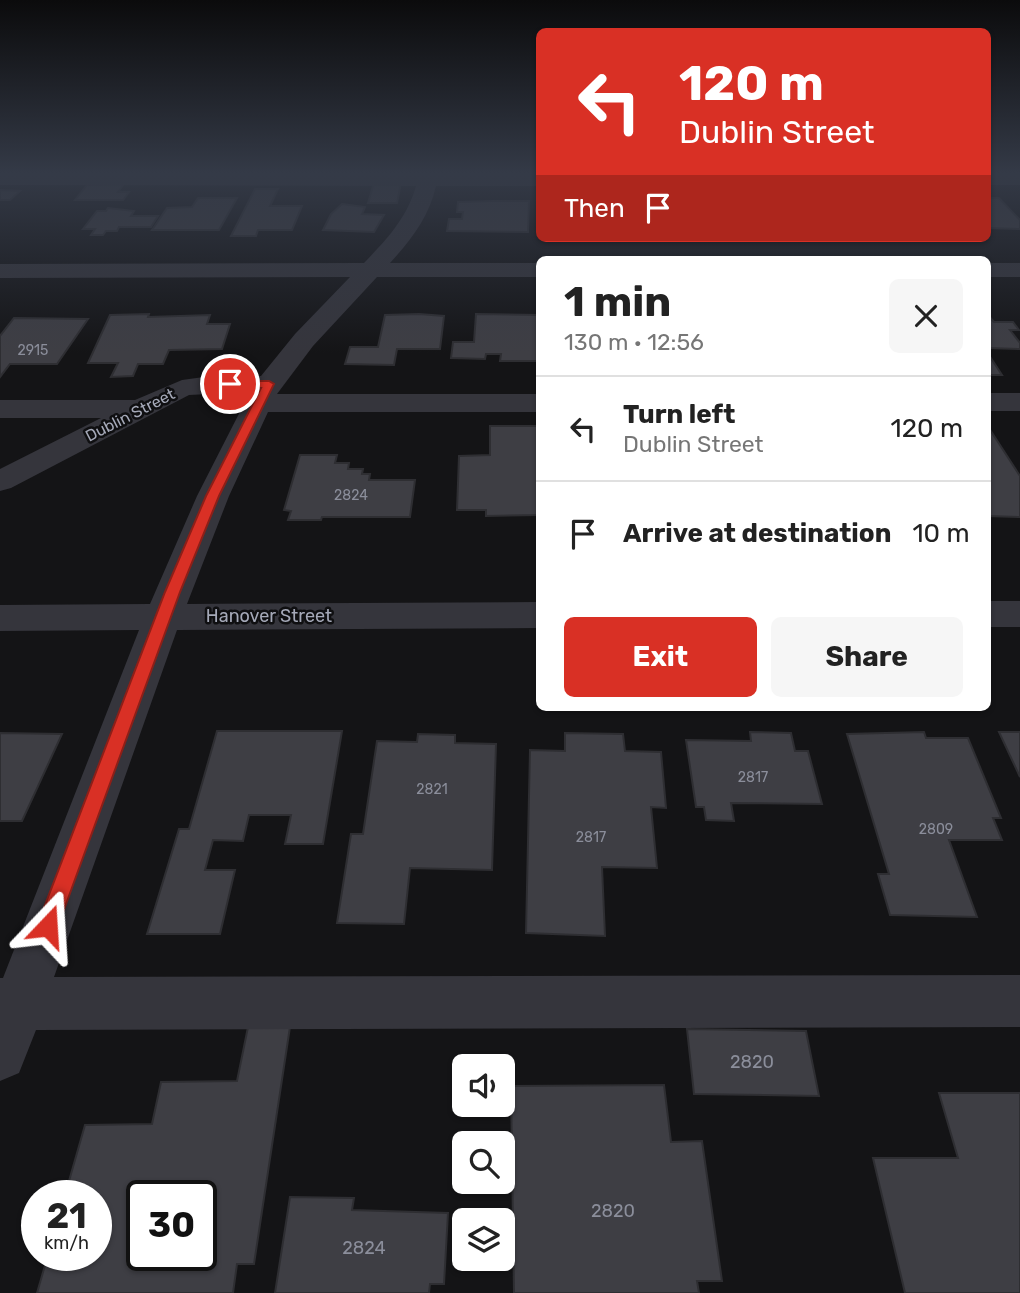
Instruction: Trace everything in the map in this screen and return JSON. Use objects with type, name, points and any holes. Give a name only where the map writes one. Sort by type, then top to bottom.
[{"type":"street","points":[[0,1054],[9,1004],[163,617],[213,496],[263,394],[340,299],[372,270],[405,232]]},
{"type":"street","points":[[0,271],[536,270]]},
{"type":"street","points":[[991,270],[1020,270]]},
{"type":"street","name":"Dublin Street","points":[[0,481],[182,388],[211,384],[263,394],[536,403]]},
{"type":"street","points":[[991,402],[1020,402]]},
{"type":"street","points":[[0,408],[140,409]]},
{"type":"street","points":[[991,614],[1020,614]]},
{"type":"street","name":"Hanover Street","points":[[0,618],[536,615]]},
{"type":"street","points":[[9,1004],[1020,1001]]},
{"type":"building","points":[[93,232],[105,232],[103,235],[91,235]]},
{"type":"building","points":[[233,232],[257,232],[256,236],[231,236]]},
{"type":"building","points":[[149,314],[148,317],[210,315],[207,324],[230,324],[222,349],[169,350],[163,364],[138,364],[133,376],[111,377],[118,363],[88,363],[110,315]]},
{"type":"building","points":[[476,314],[536,315],[536,361],[500,361],[501,354],[486,354],[485,359],[451,358],[453,342],[474,342]]},
{"type":"building","points":[[385,315],[444,316],[440,349],[397,349],[394,365],[345,364],[350,347],[378,347]]},
{"type":"building","points":[[14,318],[88,319],[57,364],[10,364],[0,377],[0,336]]},
{"type":"building","points":[[991,319],[994,322],[1013,322],[1019,330],[1010,330],[1020,343],[1020,349],[991,348]]},
{"type":"building","points":[[991,358],[1002,375],[991,375]]},
{"type":"building","points":[[490,426],[536,426],[536,515],[486,516],[486,510],[457,510],[459,456],[490,455]]},
{"type":"building","points":[[991,431],[1020,476],[1020,517],[991,516]]},
{"type":"building","points":[[300,455],[337,455],[335,463],[349,463],[348,469],[363,469],[362,474],[370,474],[369,480],[415,480],[410,517],[322,517],[321,520],[288,520],[291,511],[284,510]]},
{"type":"building","points":[[217,731],[342,731],[323,844],[285,844],[291,815],[249,815],[243,841],[213,840],[205,870],[235,870],[220,934],[147,934],[179,829],[189,829]]},
{"type":"building","points":[[750,732],[791,733],[795,751],[808,751],[822,804],[731,803],[734,821],[706,820],[704,807],[696,807],[686,740],[751,741]]},
{"type":"building","points":[[924,732],[926,738],[968,738],[1001,818],[993,818],[1002,840],[949,840],[977,917],[890,915],[878,874],[889,874],[847,734]]},
{"type":"building","points":[[999,732],[1020,732],[1020,777]]},
{"type":"building","points":[[0,733],[62,734],[22,821],[0,821]]},
{"type":"building","points":[[565,733],[623,734],[625,751],[661,752],[666,808],[651,807],[657,868],[602,867],[605,936],[526,933],[530,750],[565,751]]},
{"type":"building","points":[[418,734],[455,735],[455,743],[496,744],[492,870],[410,868],[404,924],[337,923],[351,834],[363,834],[377,741],[417,742]]},
{"type":"building","points":[[248,1027],[290,1027],[254,1264],[237,1264],[233,1293],[37,1293],[43,1271],[112,1271],[112,1180],[69,1180],[85,1125],[152,1124],[161,1082],[237,1081]]},
{"type":"building","points":[[687,1029],[806,1031],[819,1096],[694,1094]]},
{"type":"building","points":[[664,1085],[671,1142],[702,1141],[722,1281],[697,1281],[699,1293],[514,1293],[515,1131],[512,1131],[511,1117],[515,1117],[515,1086]]},
{"type":"building","points":[[939,1093],[1020,1093],[1020,1293],[905,1293],[873,1158],[958,1158]]},
{"type":"building","points":[[290,1197],[354,1198],[352,1210],[448,1213],[444,1284],[430,1284],[429,1293],[275,1293]]},
{"type":"route","points":[[48,926],[173,592],[213,496],[269,384],[230,384]]}]
